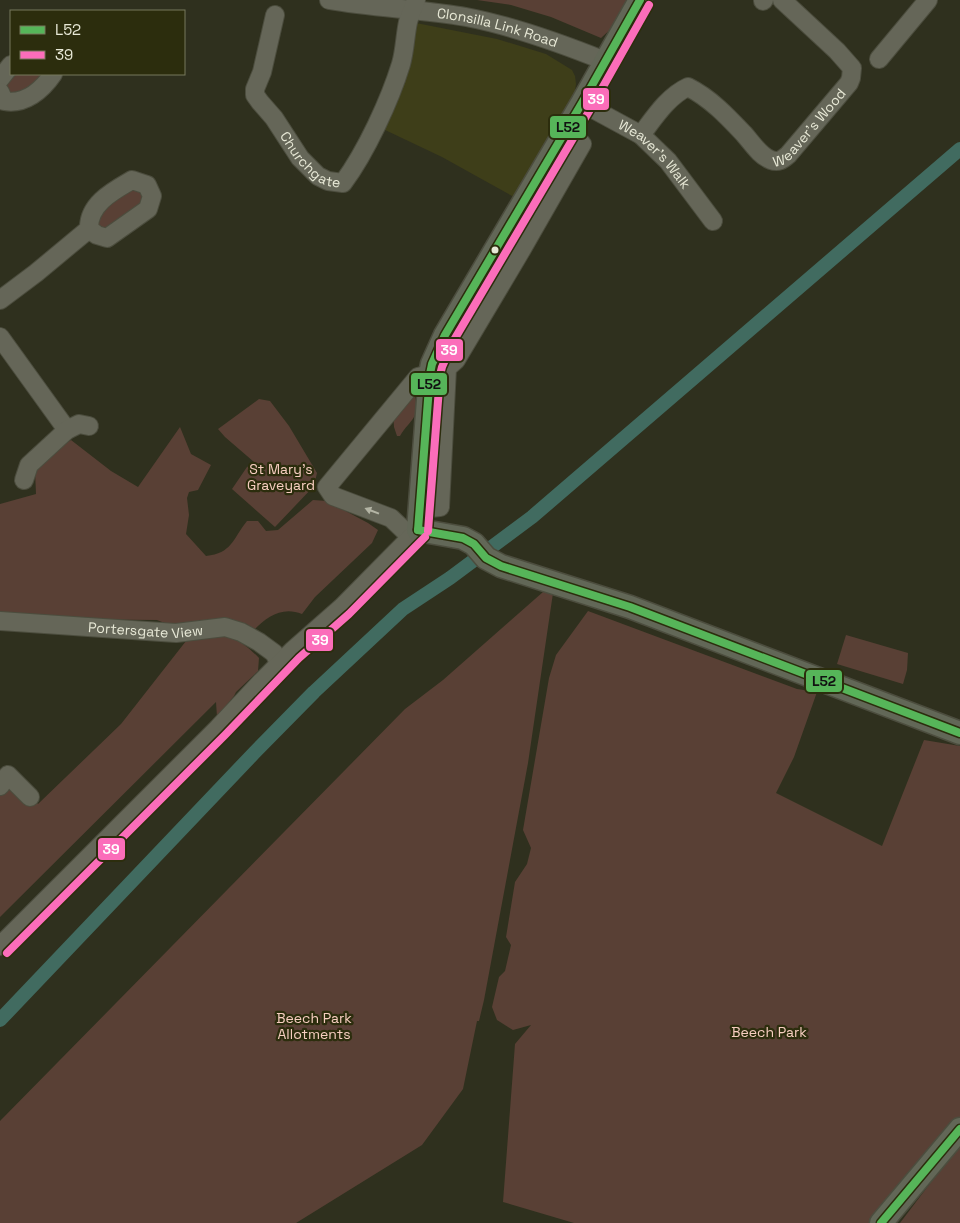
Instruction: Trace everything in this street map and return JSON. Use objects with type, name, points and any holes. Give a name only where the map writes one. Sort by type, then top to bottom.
[{"type":"main road","points":[[640,0],[582,104],[445,335],[436,369],[433,450],[417,526],[463,538],[474,544],[490,561],[533,577],[630,607],[960,733]]},
{"type":"main road","points":[[881,1223],[960,1129]]},
{"type":"street","name":"Clonsilla Link Road","points":[[328,0],[414,5],[500,25],[579,50],[605,61]]},
{"type":"street","name":"Weaver's Wood","points":[[641,134],[671,98],[678,91],[688,87],[702,94],[722,112],[763,156],[773,161],[780,161],[788,155],[849,83],[852,68],[838,51],[782,0]]},
{"type":"street","points":[[879,59],[928,0]]},
{"type":"street","name":"Churchgate","points":[[275,15],[255,95],[274,118],[300,158],[318,176],[328,181],[344,183],[388,100],[401,63],[409,20],[414,5]]},
{"type":"street","points":[[0,79],[10,66]]},
{"type":"street","points":[[2,99],[15,103],[27,98],[44,86],[52,75]]},
{"type":"street","name":"Weaver's Walk","points":[[582,104],[641,134],[668,161],[713,221]]},
{"type":"street","points":[[0,946],[280,664],[342,607],[417,526],[333,496],[327,487],[418,377],[456,360],[582,144],[567,129]]},
{"type":"street","points":[[0,300],[36,273],[89,228]]},
{"type":"street","points":[[502,238],[522,249]]},
{"type":"street","points":[[0,337],[68,430]]},
{"type":"street","points":[[24,480],[29,465],[68,430],[79,424],[89,426]]},
{"type":"street","name":"Portersgate View","points":[[0,622],[176,633],[225,627],[241,632],[259,642],[274,653],[280,664]]},
{"type":"street","points":[[0,786],[8,775],[30,797]]},
{"type":"shaded area","points":[[416,23],[497,39],[546,54],[572,70],[576,84],[574,98],[514,197],[442,157],[383,129]]},
{"type":"green space","points":[[477,0],[629,0],[613,27],[601,38],[551,17],[511,5]]},
{"type":"green space","points":[[10,75],[52,75],[27,99],[0,92]]},
{"type":"green space","points":[[136,187],[147,190],[146,200],[113,226],[105,229],[96,223],[96,215],[114,200]]},
{"type":"green space","points":[[411,395],[415,396],[416,409],[414,418],[400,436],[397,436],[393,413]]},
{"type":"green space","name":"St Mary's Graveyard","points":[[259,399],[270,401],[289,426],[317,473],[314,486],[275,527],[232,489],[247,467],[254,462],[218,429]]},
{"type":"green space","points":[[180,427],[191,454],[211,465],[198,490],[189,492],[187,498],[189,515],[186,534],[206,556],[226,549],[247,521],[258,521],[266,531],[278,530],[313,500],[327,501],[378,530],[372,543],[315,597],[302,614],[288,611],[276,614],[264,620],[254,630],[247,624],[233,621],[177,628],[157,620],[40,619],[0,616],[0,504],[36,494],[35,471],[40,461],[71,440],[111,471],[138,487]]},
{"type":"green space","name":"Beech Park Allotments","points":[[543,592],[553,593],[528,763],[484,1000],[479,1021],[477,1021],[463,1089],[422,1145],[296,1223],[0,1223],[0,1121],[405,709],[443,680]]},
{"type":"green space","name":"Beech Park","points":[[588,611],[797,689],[817,692],[794,757],[776,793],[882,846],[924,740],[960,746],[960,1123],[873,1223],[574,1223],[503,1202],[515,1044],[531,1025],[513,1030],[497,1020],[492,1007],[499,977],[505,971],[511,945],[506,937],[515,882],[527,864],[531,848],[523,830],[549,678],[556,655]]},
{"type":"green space","points":[[846,635],[908,653],[907,670],[903,684],[837,664]]},
{"type":"green space","points":[[206,636],[230,638],[241,643],[259,658],[258,671],[236,692],[217,717],[216,702],[0,917],[0,796],[13,785],[27,793],[38,804],[121,724],[186,641]]},
{"type":"green space","points":[[960,1144],[960,1223],[900,1223]]},
{"type":"waterway","points":[[0,1020],[255,752],[314,692],[403,609],[450,578],[532,517],[960,149]]},
{"type":"transit line","name":"L52","points":[[418,530],[432,364],[445,335],[582,103],[640,0]]},
{"type":"transit line","name":"39","points":[[428,531],[442,367],[454,340],[591,108],[649,5]]},
{"type":"transit line","name":"L52","points":[[418,530],[463,538],[474,544],[486,558],[501,566],[630,607],[960,733]]},
{"type":"transit line","name":"39","points":[[7,953],[225,735],[299,658],[349,614],[425,537]]},
{"type":"transit line","name":"L52","points":[[881,1223],[960,1129]]}]
